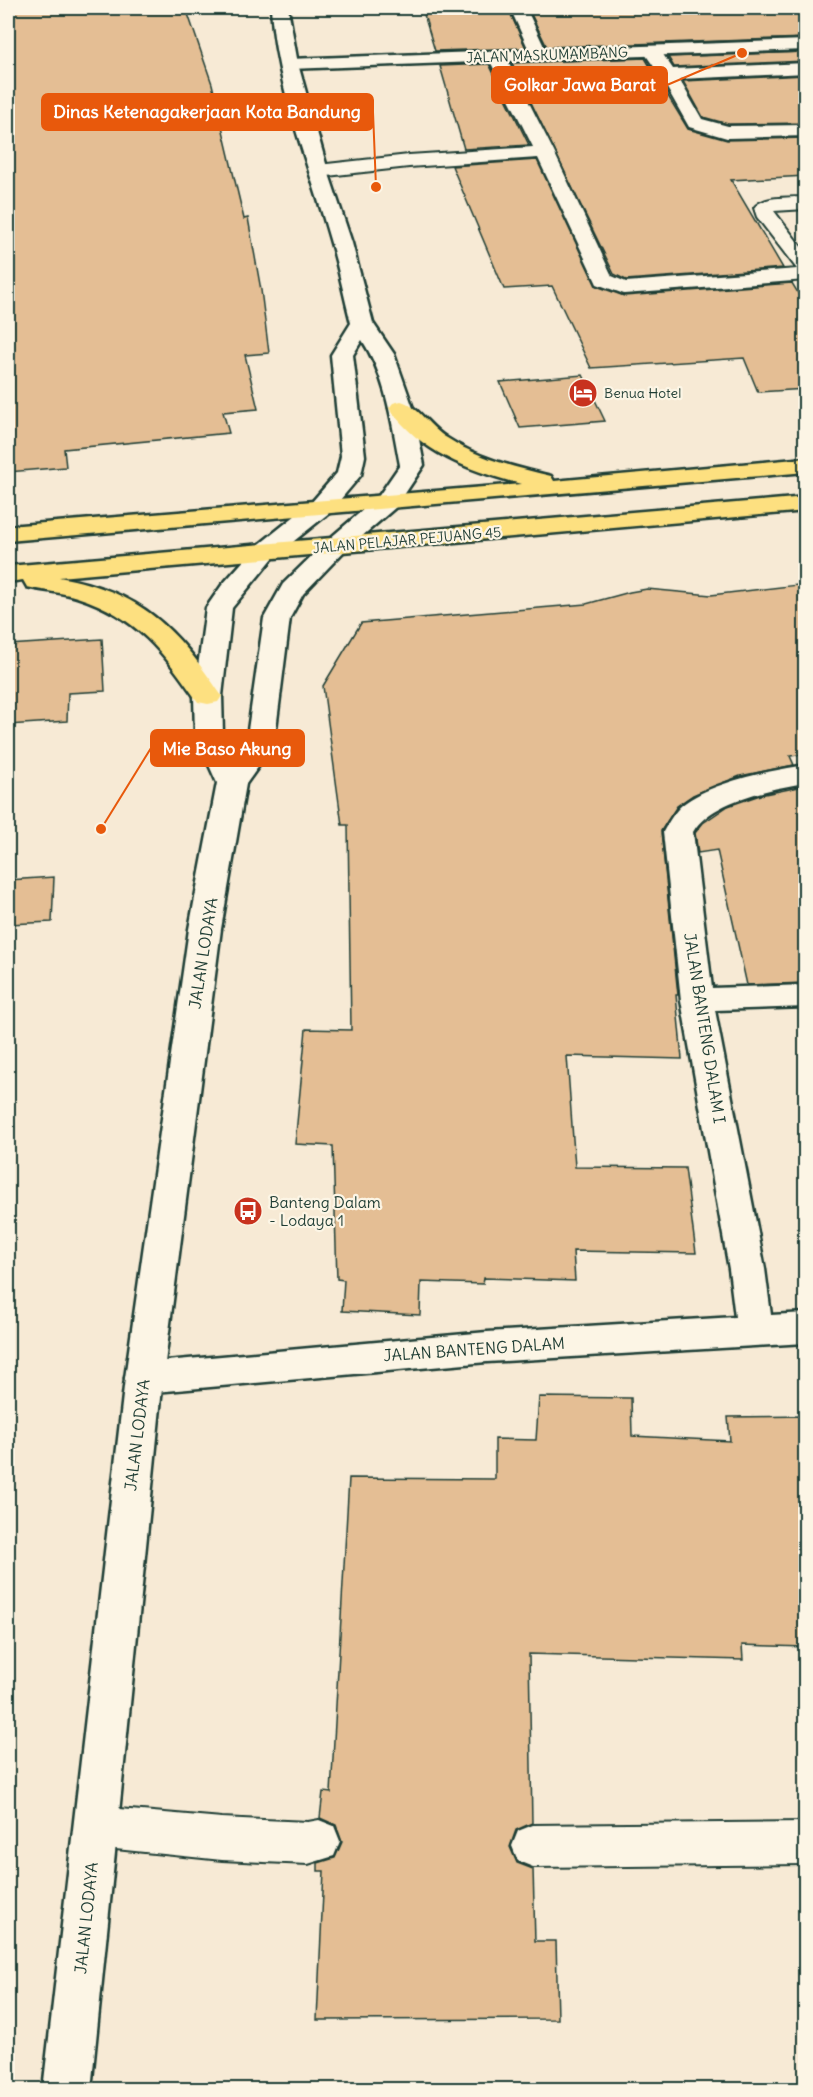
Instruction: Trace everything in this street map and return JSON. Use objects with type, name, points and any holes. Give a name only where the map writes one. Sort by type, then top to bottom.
[{"type":"main road","points":[[400,408],[424,434],[451,452],[511,475],[570,487]]},
{"type":"main road","points":[[8,534],[806,465]]},
{"type":"main road","name":"JALAN PELAJAR PEJUANG 45","points":[[8,574],[806,504]]},
{"type":"main road","points":[[8,579],[30,580],[93,594],[146,619],[181,654],[208,696]]},
{"type":"street","points":[[232,783],[209,734],[208,696],[219,608],[265,552],[320,508],[349,475],[353,456],[342,355],[362,323],[342,243],[318,171],[289,64],[279,8]]},
{"type":"street","points":[[518,8],[540,55]]},
{"type":"street","name":"JALAN MASKUMAMBANG","points":[[289,64],[806,45]]},
{"type":"street","name":"JALAN LODAYA","points":[[67,2090],[144,1378],[206,929],[232,783],[260,745],[277,618],[292,590],[387,502],[412,465],[400,408],[383,354],[362,323]]},
{"type":"street","name":"JALAN BANTENG DALAM I","points":[[755,1331],[748,1276],[697,1000],[678,832],[682,823],[692,813],[716,800],[783,776],[806,774]]},
{"type":"street","points":[[697,1000],[806,996]]},
{"type":"street","name":"JALAN BANTENG DALAM","points":[[144,1378],[487,1347],[806,1328]]},
{"type":"lane","points":[[652,51],[668,74],[695,123],[727,132],[806,130]]},
{"type":"lane","points":[[497,57],[545,152],[604,280],[624,288],[806,274]]},
{"type":"lane","points":[[668,74],[806,68]]},
{"type":"lane","points":[[318,171],[409,161],[545,152]]},
{"type":"lane","points":[[806,203],[764,208],[764,213],[799,248],[806,267]]},
{"type":"lane","points":[[96,1827],[222,1839],[308,1843],[319,1841]]},
{"type":"lane","points":[[533,1846],[806,1844]]},
{"type":"building","points":[[8,8],[186,8],[212,84],[244,219],[248,218],[269,353],[245,355],[258,409],[223,412],[229,433],[64,449],[66,467],[8,472]]},
{"type":"building","points":[[422,8],[508,8],[526,48],[435,51]]},
{"type":"building","points":[[528,8],[806,8],[806,38],[547,47]]},
{"type":"building","points":[[806,52],[806,61],[674,67],[668,57]]},
{"type":"building","points":[[645,58],[688,129],[727,140],[806,138],[806,176],[731,180],[783,268],[626,280],[614,274],[512,63]]},
{"type":"building","points":[[489,64],[529,145],[464,149],[440,66]]},
{"type":"building","points":[[806,75],[806,123],[728,124],[703,117],[683,81]]},
{"type":"building","points":[[537,160],[596,286],[624,296],[792,283],[806,306],[806,389],[758,392],[744,358],[591,368],[552,286],[504,289],[452,166]]},
{"type":"building","points":[[583,375],[605,421],[520,428],[500,382]]},
{"type":"building","points":[[806,584],[806,754],[790,756],[794,765],[740,776],[693,795],[677,806],[661,831],[678,995],[676,995],[682,1059],[567,1056],[575,1167],[685,1168],[696,1253],[573,1251],[575,1281],[484,1278],[483,1284],[421,1282],[420,1315],[342,1311],[344,1280],[337,1279],[333,1146],[295,1144],[306,1029],[351,1030],[348,825],[342,825],[323,686],[361,623],[586,604],[647,589],[711,595]]},
{"type":"building","points":[[102,639],[105,691],[68,693],[67,721],[8,725],[8,645]]},
{"type":"building","points":[[804,786],[806,983],[747,985],[717,850],[698,853],[695,833],[703,823],[728,806],[760,795]]},
{"type":"building","points":[[54,877],[52,922],[8,924],[8,880]]},
{"type":"building","points":[[539,1397],[631,1398],[632,1436],[730,1441],[728,1417],[806,1416],[806,1647],[742,1645],[743,1660],[529,1654],[532,1823],[516,1830],[510,1847],[517,1863],[533,1869],[535,1941],[556,1941],[558,2019],[317,2020],[324,1871],[318,1871],[318,1863],[335,1858],[342,1842],[336,1825],[320,1818],[323,1792],[331,1793],[349,1478],[495,1479],[495,1439],[536,1440]]},
{"type":"place","name":"Golkar Jawa Barat","points":[[742,53]]},
{"type":"place","name":"Dinas Ketenagakerjaan Kota Bandung","points":[[376,187]]},
{"type":"place","name":"Benua Hotel","points":[[583,393]]},
{"type":"place","name":"Mie Baso Akung","points":[[101,829]]},
{"type":"place","name":"Banteng Dalam - Lodaya 1","points":[[248,1211]]}]
